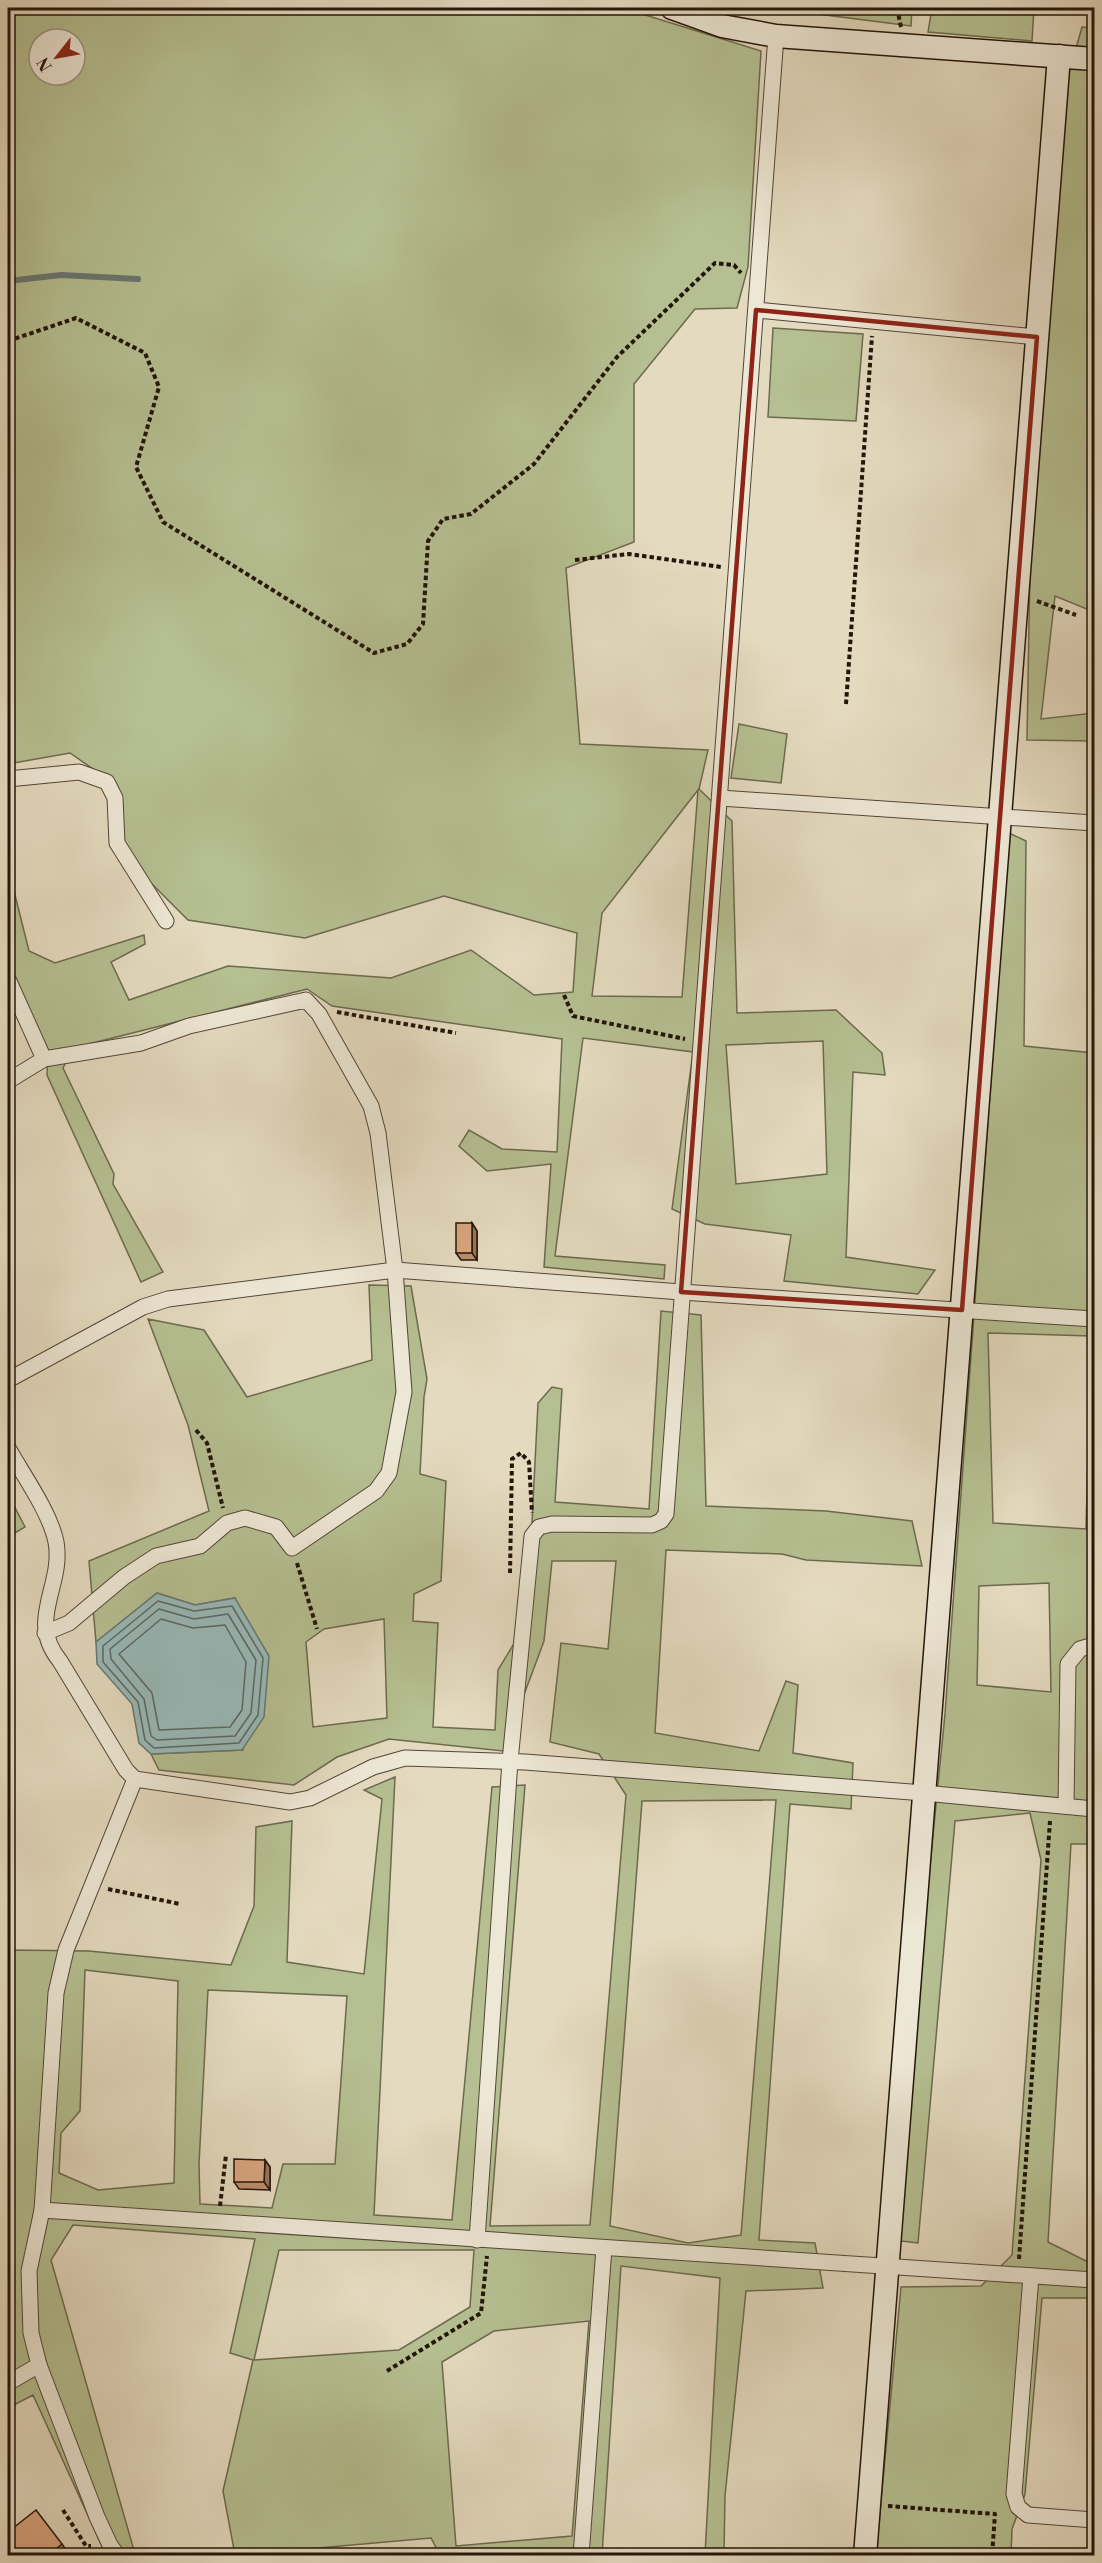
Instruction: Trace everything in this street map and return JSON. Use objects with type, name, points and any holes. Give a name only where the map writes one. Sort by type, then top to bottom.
[{"type":"street","points":[[672,8],[722,26],[776,36],[1095,59]]},
{"type":"street","points":[[477,2240],[510,1761],[532,1536],[539,1527],[552,1524],[652,1525],[661,1521],[666,1514],[776,36]]},
{"type":"street","points":[[865,2556],[1059,56]]},
{"type":"street","points":[[756,310],[1037,337]]},
{"type":"street","points":[[8,778],[79,772],[107,782],[115,798],[117,843],[166,921]]},
{"type":"street","points":[[720,798],[1095,823]]},
{"type":"street","points":[[8,979],[44,1059]]},
{"type":"street","points":[[8,1081],[44,1059],[141,1043],[189,1026],[306,1000],[319,1014],[371,1106],[378,1133],[395,1270],[404,1392],[390,1473],[376,1491],[292,1548],[276,1527],[245,1518],[227,1523],[200,1546],[156,1556],[124,1577],[69,1623],[45,1633]]},
{"type":"street","points":[[8,1380],[143,1306],[168,1299],[395,1270],[681,1292],[1095,1319]]},
{"type":"street","points":[[8,1448],[47,1517],[56,1542],[57,1562],[45,1615],[45,1633],[49,1648],[60,1661],[126,1770],[135,1779],[290,1802],[310,1798],[373,1767],[405,1758],[510,1761],[924,1793],[1095,1809]]},
{"type":"street","points":[[1058,1806],[1068,1664],[1080,1649],[1095,1645]]},
{"type":"street","points":[[114,2550],[39,2366],[31,2332],[29,2271],[42,2210],[56,1993],[66,1950],[135,1779]]},
{"type":"street","points":[[42,2210],[1095,2280]]},
{"type":"street","points":[[581,2556],[604,2248]]},
{"type":"street","points":[[1024,2276],[1014,2494],[1018,2507],[1028,2515],[1095,2520]]},
{"type":"street","points":[[8,2383],[39,2366]]},
{"type":"path","points":[[8,341],[76,318],[145,353],[159,387],[136,467],[164,522],[374,653],[407,644],[423,624],[428,541],[443,519],[471,514],[534,464],[616,357],[715,263],[734,264],[743,277]]},
{"type":"path","points":[[846,704],[873,321]]},
{"type":"path","points":[[575,560],[629,554],[737,569]]},
{"type":"path","points":[[1017,594],[1076,615]]},
{"type":"path","points":[[564,995],[573,1016],[701,1042]]},
{"type":"path","points":[[319,1014],[341,1012],[456,1033]]},
{"type":"path","points":[[196,1430],[207,1443],[227,1523]]},
{"type":"path","points":[[292,1548],[317,1629]]},
{"type":"path","points":[[1024,2276],[1058,1806]]},
{"type":"path","points":[[92,1886],[180,1904]]},
{"type":"path","points":[[218,2222],[226,2155]]},
{"type":"path","points":[[387,2371],[481,2313],[487,2255],[477,2240]]},
{"type":"path","points":[[869,2504],[995,2514],[992,2556]]},
{"type":"path","points":[[63,2510],[86,2546],[114,2550]]},
{"type":"highlighted area","points":[[756,310],[1037,337],[962,1310],[681,1292]]},
{"type":"green space","points":[[8,8],[623,8],[761,51],[748,267],[737,308],[695,309],[634,384],[634,542],[566,568],[580,744],[708,750],[699,789],[732,821],[737,1013],[836,1010],[882,1053],[885,1075],[853,1072],[846,1257],[935,1270],[918,1294],[784,1281],[791,1235],[705,1224],[672,1209],[693,1052],[583,1038],[555,1256],[665,1265],[664,1279],[544,1267],[551,1164],[487,1171],[459,1146],[469,1130],[502,1149],[557,1152],[562,1039],[332,1006],[307,989],[73,1048],[63,1068],[114,1174],[113,1184],[163,1272],[141,1282],[47,1075],[48,1051],[8,963],[8,867],[29,951],[55,963],[144,935],[145,944],[111,962],[129,1000],[228,966],[391,978],[471,950],[534,995],[573,992],[577,933],[444,896],[305,938],[188,920],[123,855],[116,785],[70,753],[8,764]],"holes":[[[698,790],[682,997],[592,996],[602,913]],[[823,1041],[827,1174],[736,1184],[726,1045]]]},
{"type":"green space","points":[[794,8],[912,8],[911,26],[794,11]]},
{"type":"green space","points":[[932,8],[1034,8],[1032,41],[928,32]]},
{"type":"green space","points":[[1082,27],[1094,28],[1094,612],[1055,596],[1041,719],[1094,713],[1094,741],[1027,740],[1030,567],[1069,73]]},
{"type":"green space","points":[[773,328],[863,334],[856,421],[768,417]]},
{"type":"green space","points":[[739,724],[787,734],[781,783],[731,778]]},
{"type":"green space","points":[[1009,833],[1026,841],[1024,1046],[1094,1053],[1094,1667],[1092,1667],[1094,1680],[1094,1844],[1071,1844],[1048,2242],[1094,2265],[1094,2298],[1042,2298],[1025,2494],[1012,2529],[1011,2555],[876,2556],[901,2287],[981,2286],[1012,2255],[1041,1860],[1030,1813],[955,1821],[918,2243],[893,2240],[945,1714]],"holes":[[[988,1333],[1091,1336],[1086,1529],[993,1523]],[[1049,1583],[1051,1692],[977,1685],[979,1586]]]},
{"type":"green space","points":[[369,1285],[411,1286],[427,1379],[420,1474],[446,1481],[441,1581],[414,1594],[413,1621],[438,1623],[433,1727],[495,1730],[498,1670],[527,1622],[538,1403],[552,1387],[562,1389],[555,1502],[649,1509],[661,1311],[701,1315],[706,1506],[826,1511],[912,1521],[922,1566],[806,1560],[782,1554],[666,1550],[655,1733],[759,1751],[786,1681],[798,1685],[793,1753],[853,1763],[851,1809],[790,1804],[759,2240],[815,2243],[823,2288],[746,2291],[725,2496],[724,2555],[705,2555],[720,2278],[621,2266],[602,2555],[440,2555],[431,2538],[273,2552],[271,2555],[235,2555],[223,2491],[253,2360],[230,2353],[255,2239],[73,2225],[51,2260],[135,2554],[106,2555],[33,2395],[8,2408],[8,1950],[89,1951],[231,1965],[254,1906],[256,1827],[292,1821],[287,1962],[364,1974],[382,1799],[364,1790],[395,1777],[374,2215],[452,2220],[492,1787],[525,1785],[490,2226],[590,2225],[626,1795],[599,1754],[550,1742],[561,1643],[608,1649],[616,1561],[552,1561],[544,1641],[503,1751],[389,1739],[337,1757],[294,1785],[159,1770],[151,1754],[243,1750],[235,1598],[195,1605],[157,1593],[96,1642],[89,1561],[209,1511],[188,1425],[148,1319],[204,1330],[247,1397],[372,1360]],"holes":[[[384,1619],[387,1718],[313,1727],[306,1642],[324,1629]],[[776,1800],[741,2235],[688,2243],[610,2226],[642,1801]],[[85,1970],[178,1981],[174,2183],[98,2190],[59,2173],[61,2133],[80,2111]],[[208,1990],[347,1996],[335,2164],[283,2164],[272,2208],[200,2204],[199,2164]],[[279,2250],[474,2250],[470,2307],[399,2350],[254,2360]],[[589,2321],[572,2536],[456,2546],[442,2362],[494,2331]]]},
{"type":"green space","points":[[8,1494],[25,1527],[8,1537]]},
{"type":"water","points":[[157,1593],[195,1605],[235,1598],[269,1656],[264,1717],[242,1750],[151,1754],[139,1743],[132,1704],[97,1664],[96,1642]]},
{"type":"building","points":[[456,1223],[472,1223],[472,1253],[456,1253]]},
{"type":"building","points":[[234,2159],[265,2160],[264,2182],[234,2182]]},
{"type":"building","points":[[36,2510],[62,2544],[47,2556],[8,2556],[8,2532]]},
{"type":"waterway","points":[[8,281],[61,275],[138,279]]}]
